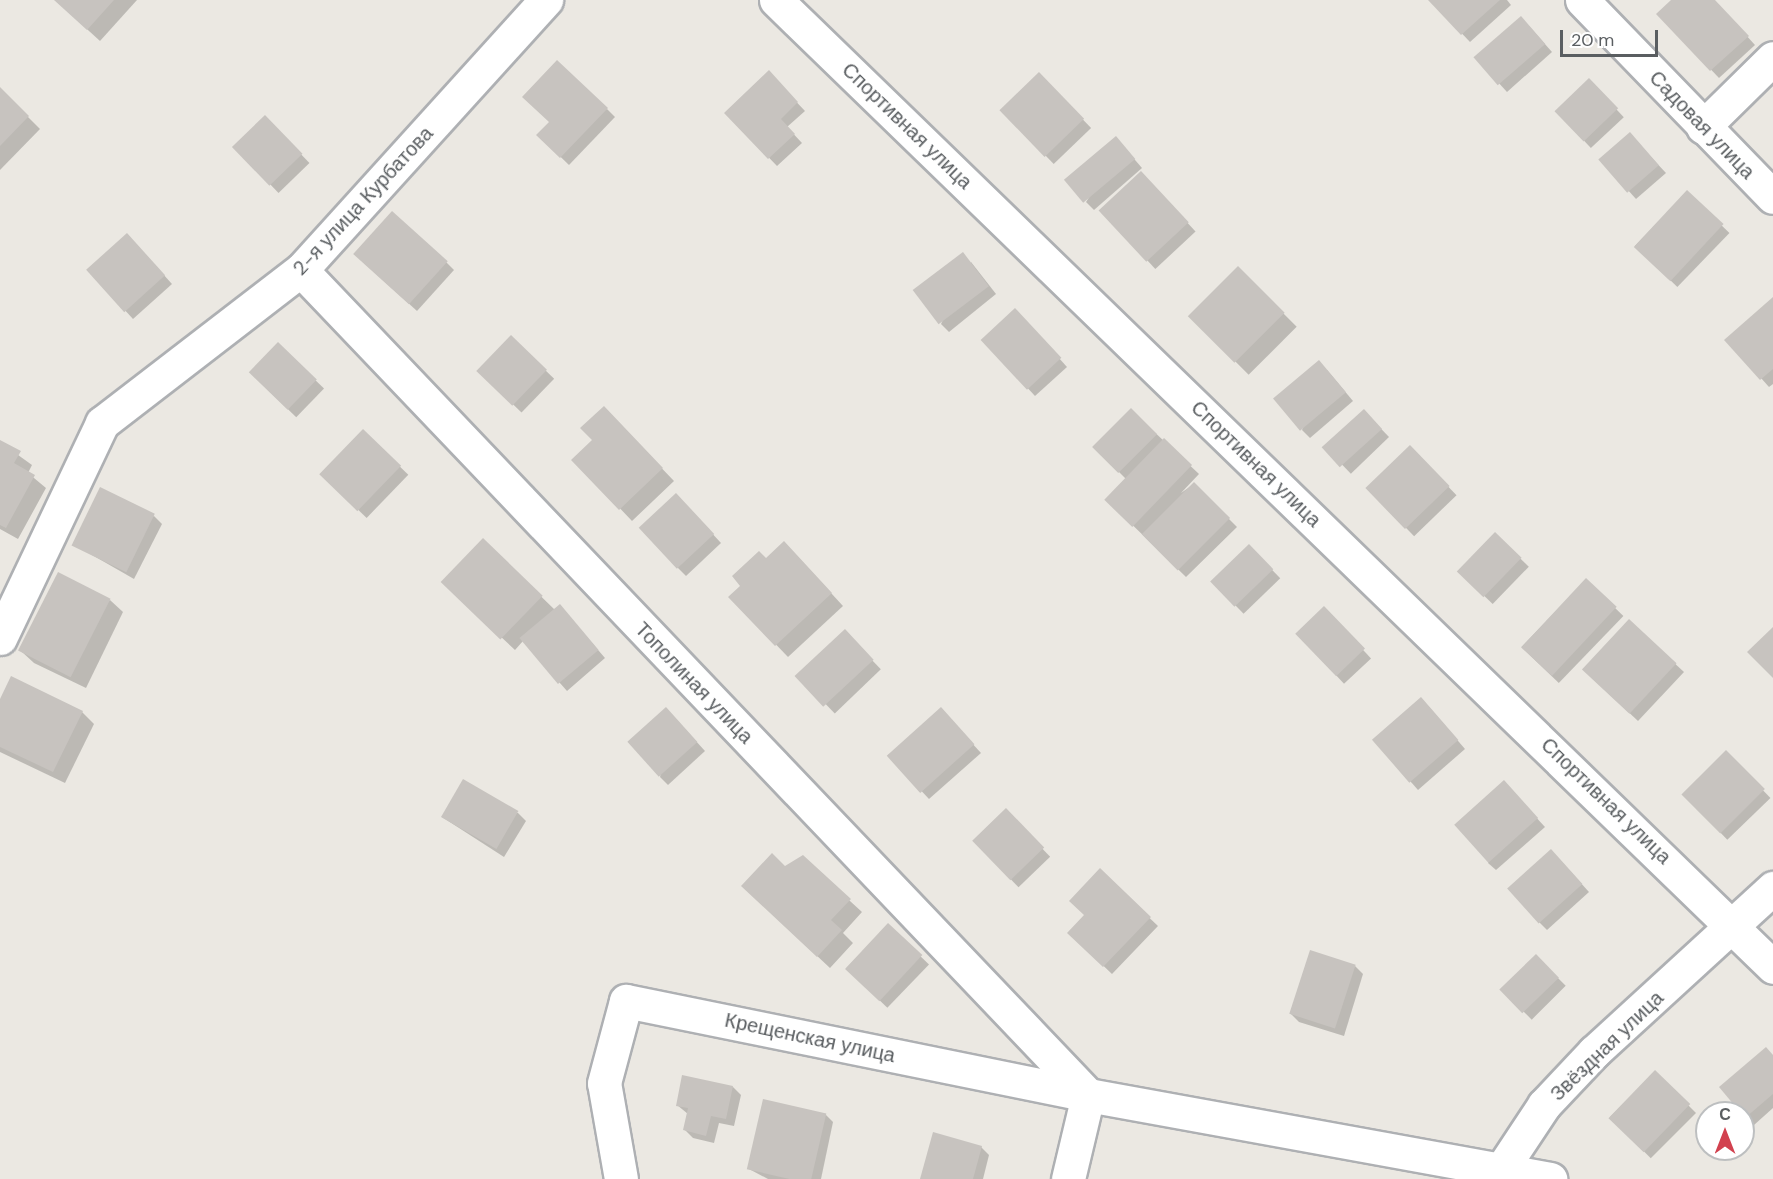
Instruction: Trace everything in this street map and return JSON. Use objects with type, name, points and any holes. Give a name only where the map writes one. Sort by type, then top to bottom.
[{"type":"street","name":"2-я улица Курбатова","points":[[0,638],[102,423],[301,270],[546,0]]},
{"type":"street","name":"Спортивная улица","points":[[776,0],[1736,927],[1773,967]]},
{"type":"street","name":"Садовая улица","points":[[1582,0],[1773,197]]},
{"type":"street","points":[[1703,127],[1773,58]]},
{"type":"street","name":"Тополиная улица","points":[[301,270],[1088,1095]]},
{"type":"street","points":[[1736,927],[1773,888]]},
{"type":"street","name":"Звёздная улица","points":[[1496,1174],[1544,1105],[1594,1052],[1736,927]]},
{"type":"street","name":"Крещенская улица","points":[[621,1179],[604,1083],[626,1001],[1088,1095]]},
{"type":"street","points":[[1068,1179],[1088,1095],[1496,1174],[1551,1179]]},
{"type":"building","points":[[54,0],[114,0],[87,30]]},
{"type":"building","points":[[1428,0],[1500,0],[1461,35]]},
{"type":"building","points":[[1671,0],[1715,0],[1749,36],[1710,71],[1656,14]]},
{"type":"building","points":[[1521,16],[1545,44],[1498,85],[1473,57]]},
{"type":"building","points":[[557,60],[608,108],[560,158],[536,135],[549,122],[522,97]]},
{"type":"building","points":[[769,70],[798,102],[781,119],[795,134],[768,159],[724,113]]},
{"type":"building","points":[[1039,72],[1084,119],[1045,157],[999,110]]},
{"type":"building","points":[[1589,78],[1618,108],[1584,142],[1554,111]]},
{"type":"building","points":[[0,87],[29,116],[0,146]]},
{"type":"building","points":[[265,115],[303,154],[269,186],[232,147]]},
{"type":"building","points":[[1630,132],[1659,165],[1627,193],[1598,160]]},
{"type":"building","points":[[1116,136],[1135,159],[1083,203],[1064,180]]},
{"type":"building","points":[[1141,171],[1189,222],[1146,262],[1099,211]]},
{"type":"building","points":[[1687,190],[1724,224],[1670,281],[1634,247]]},
{"type":"building","points":[[392,211],[448,261],[409,304],[353,254]]},
{"type":"building","points":[[127,233],[165,275],[124,312],[86,270]]},
{"type":"building","points":[[963,252],[989,286],[939,324],[913,290]]},
{"type":"building","points":[[1238,266],[1285,313],[1234,363],[1188,316]]},
{"type":"building","points":[[1773,297],[1773,369],[1760,380],[1724,340]]},
{"type":"building","points":[[1015,308],[1061,358],[1027,390],[981,340]]},
{"type":"building","points":[[511,335],[547,370],[512,406],[476,371]]},
{"type":"building","points":[[278,342],[317,380],[288,410],[249,372]]},
{"type":"building","points":[[1319,360],[1346,392],[1300,431],[1273,399]]},
{"type":"building","points":[[604,406],[663,468],[619,510],[571,460],[592,440],[580,428]]},
{"type":"building","points":[[1131,408],[1157,434],[1118,473],[1092,447]]},
{"type":"building","points":[[1364,409],[1382,429],[1340,467],[1322,447]]},
{"type":"building","points":[[363,429],[401,466],[357,511],[319,474]]},
{"type":"building","points":[[1164,438],[1192,465],[1132,527],[1104,500]]},
{"type":"building","points":[[0,440],[21,451],[14,463],[35,475],[6,528],[0,525]]},
{"type":"building","points":[[1410,445],[1450,486],[1405,529],[1365,488]]},
{"type":"building","points":[[1194,482],[1230,518],[1178,570],[1142,534]]},
{"type":"building","points":[[100,487],[155,514],[126,572],[72,545]]},
{"type":"building","points":[[676,493],[714,534],[677,569],[639,528]]},
{"type":"building","points":[[1495,532],[1522,558],[1483,597],[1457,572]]},
{"type":"building","points":[[483,538],[543,596],[500,640],[441,582]]},
{"type":"building","points":[[784,541],[832,593],[775,646],[728,597],[740,586],[732,576],[759,551],[766,558]]},
{"type":"building","points":[[1249,544],[1273,569],[1234,607],[1210,582]]},
{"type":"building","points":[[58,572],[111,599],[71,677],[18,650]]},
{"type":"building","points":[[1586,578],[1617,607],[1552,676],[1521,647]]},
{"type":"building","points":[[560,604],[599,650],[558,684],[519,638]]},
{"type":"building","points":[[1324,606],[1365,648],[1336,676],[1295,634]]},
{"type":"building","points":[[1629,619],[1677,663],[1629,714],[1582,669]]},
{"type":"building","points":[[1773,627],[1773,678],[1747,652]]},
{"type":"building","points":[[845,629],[874,660],[823,707],[795,676]]},
{"type":"building","points":[[11,676],[83,711],[53,772],[0,747],[0,699]]},
{"type":"building","points":[[1421,697],[1458,740],[1409,783],[1372,740]]},
{"type":"building","points":[[666,707],[697,742],[659,777],[627,742]]},
{"type":"building","points":[[941,707],[974,744],[920,793],[887,756]]},
{"type":"building","points":[[1726,750],[1765,789],[1720,833],[1681,795]]},
{"type":"building","points":[[463,779],[518,811],[496,849],[441,817]]},
{"type":"building","points":[[1504,780],[1538,818],[1488,863],[1454,825]]},
{"type":"building","points":[[1006,808],[1044,848],[1010,880],[972,841]]},
{"type":"building","points":[[1551,849],[1582,884],[1539,923],[1507,888]]},
{"type":"building","points":[[772,853],[785,866],[803,855],[851,899],[831,920],[842,930],[817,957],[741,886]]},
{"type":"building","points":[[1100,868],[1151,917],[1103,967],[1067,933],[1084,915],[1069,901]]},
{"type":"building","points":[[888,923],[922,955],[879,1001],[845,969]]},
{"type":"building","points":[[1310,950],[1356,965],[1335,1029],[1289,1014]]},
{"type":"building","points":[[1536,954],[1559,978],[1522,1013],[1499,989]]},
{"type":"building","points":[[1766,1047],[1773,1055],[1773,1094],[1755,1109],[1755,1101],[1731,1101],[1719,1087]]},
{"type":"building","points":[[1655,1070],[1690,1104],[1644,1152],[1608,1118]]},
{"type":"building","points":[[682,1075],[733,1086],[726,1119],[711,1116],[706,1136],[683,1130],[688,1108],[676,1106]]},
{"type":"building","points":[[763,1099],[826,1114],[811,1179],[789,1179],[747,1169]]},
{"type":"building","points":[[933,1132],[982,1146],[973,1179],[920,1179]]}]
